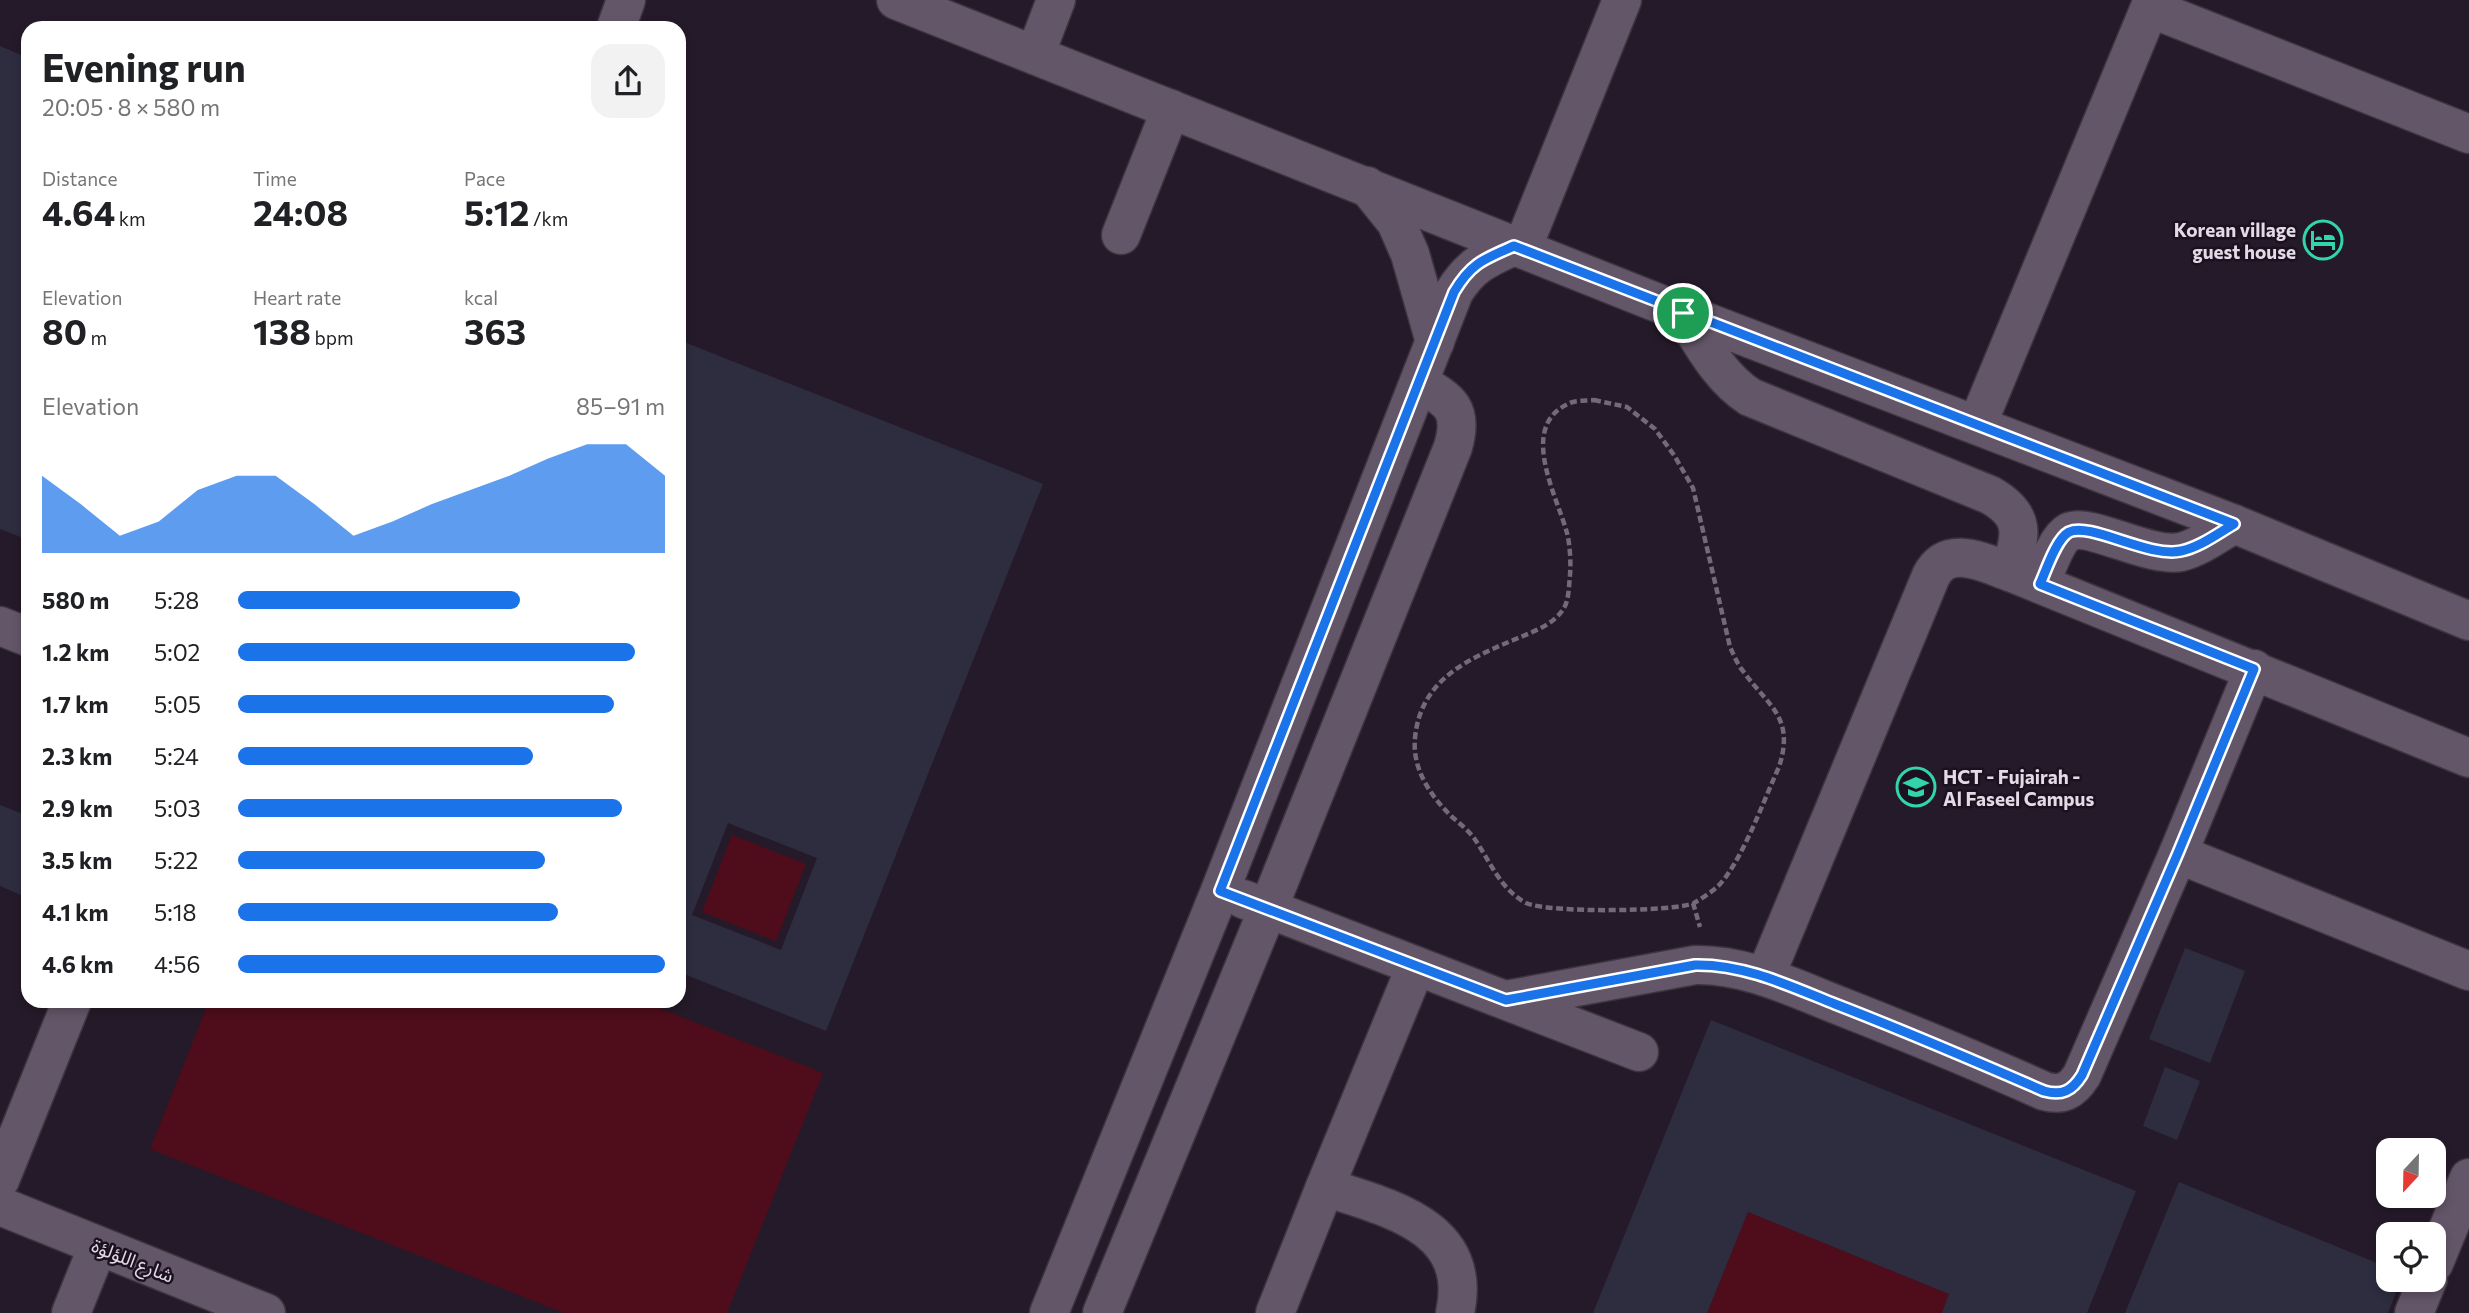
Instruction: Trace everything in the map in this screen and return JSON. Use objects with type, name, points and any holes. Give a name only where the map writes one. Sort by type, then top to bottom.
[{"type":"street","points":[[618,21],[626,0]]},
{"type":"street","points":[[896,0],[1683,313],[2234,524],[2469,621]]},
{"type":"street","points":[[1035,55],[1056,0]]},
{"type":"street","points":[[1049,1313],[1220,891],[1445,312],[1465,274],[1477,264],[1518,248],[1622,0]]},
{"type":"street","points":[[1977,425],[2152,4],[2469,134]]},
{"type":"street","points":[[1121,235],[1171,109]]},
{"type":"street","points":[[1367,186],[1396,222],[1410,254],[1435,342]]},
{"type":"street","points":[[1683,313],[1719,369],[1733,385],[1750,397],[2002,501],[2012,509],[2019,529],[2025,578]]},
{"type":"street","points":[[1102,1313],[1268,909],[1458,430],[1455,412],[1445,397],[1419,383]]},
{"type":"street","points":[[2025,578],[2062,537],[2071,531],[2083,531],[2149,551],[2165,553],[2197,546],[2234,524]]},
{"type":"street","points":[[1765,976],[1935,568],[1949,558],[1958,556],[2025,578],[2469,758]]},
{"type":"street","points":[[0,626],[21,634]]},
{"type":"street","points":[[1506,1000],[1695,965],[1711,965],[1765,976],[2044,1091],[2056,1094],[2067,1092],[2076,1085],[2082,1075],[2254,669]]},
{"type":"street","points":[[2178,853],[2469,971]]},
{"type":"street","points":[[1220,891],[1639,1052]]},
{"type":"street","points":[[1275,1313],[1416,966]]},
{"type":"street","points":[[0,1180],[69,1008]]},
{"type":"street","points":[[2446,1234],[2469,1178]]},
{"type":"street","points":[[1325,1187],[1419,1222],[1441,1240],[1456,1270],[1455,1313]]},
{"type":"street","name":"شارع اللؤلؤة","points":[[0,1206],[266,1313]]},
{"type":"street","points":[[71,1313],[97,1246]]},
{"type":"street","points":[[2414,1313],[2423,1292]]},
{"type":"path","points":[[1594,400],[1627,407],[1655,429],[1674,455],[1693,488],[1730,647],[1741,670],[1779,715],[1784,733],[1782,758],[1734,866],[1717,887],[1693,903],[1670,907],[1573,910],[1549,909],[1527,904],[1512,893],[1494,872],[1473,836],[1429,792],[1416,766],[1415,737],[1426,699],[1449,672],[1484,652],[1550,624],[1565,605],[1570,573],[1568,536],[1545,466],[1543,439],[1549,419],[1568,403],[1594,400]]},
{"type":"shaded area","points":[[732,835],[806,864],[776,941],[702,912]]},
{"type":"shaded area","points":[[206,1008],[659,1008],[823,1073],[727,1313],[564,1313],[150,1149]]},
{"type":"shaded area","points":[[1748,1212],[1949,1294],[1942,1313],[1707,1313]]},
{"type":"building","points":[[0,46],[21,55],[21,537],[0,529]]},
{"type":"building","points":[[686,343],[1043,484],[826,1031],[686,975]],"holes":[[[728,823],[817,858],[781,950],[692,915]]]},
{"type":"building","points":[[0,805],[21,813],[21,895],[0,886]]},
{"type":"building","points":[[2185,948],[2245,971],[2210,1063],[2149,1039]]},
{"type":"building","points":[[1711,1020],[2136,1191],[2087,1313],[1942,1313],[1949,1294],[1748,1212],[1707,1313],[1593,1313]]},
{"type":"building","points":[[2165,1067],[2200,1081],[2177,1140],[2143,1126]]},
{"type":"building","points":[[2179,1182],[2376,1263],[2376,1292],[2396,1292],[2388,1313],[2125,1313]]},
{"type":"place","name":"Korean village guest house","points":[[2323,240]]},
{"type":"place","name":"HCT - Fujairah - Al Faseel Campus","points":[[1916,787]]},
{"type":"route","points":[[1514,246],[1683,313],[2234,524],[2197,546],[2180,552],[2165,553],[2149,551],[2083,531],[2071,531],[2062,537],[2040,584],[2254,669],[2082,1075],[2076,1085],[2067,1092],[2056,1094],[2044,1091],[1975,1060],[1765,976],[1711,965],[1695,965],[1506,1000],[1220,891],[1445,312],[1465,274],[1489,257],[1514,246]]}]
